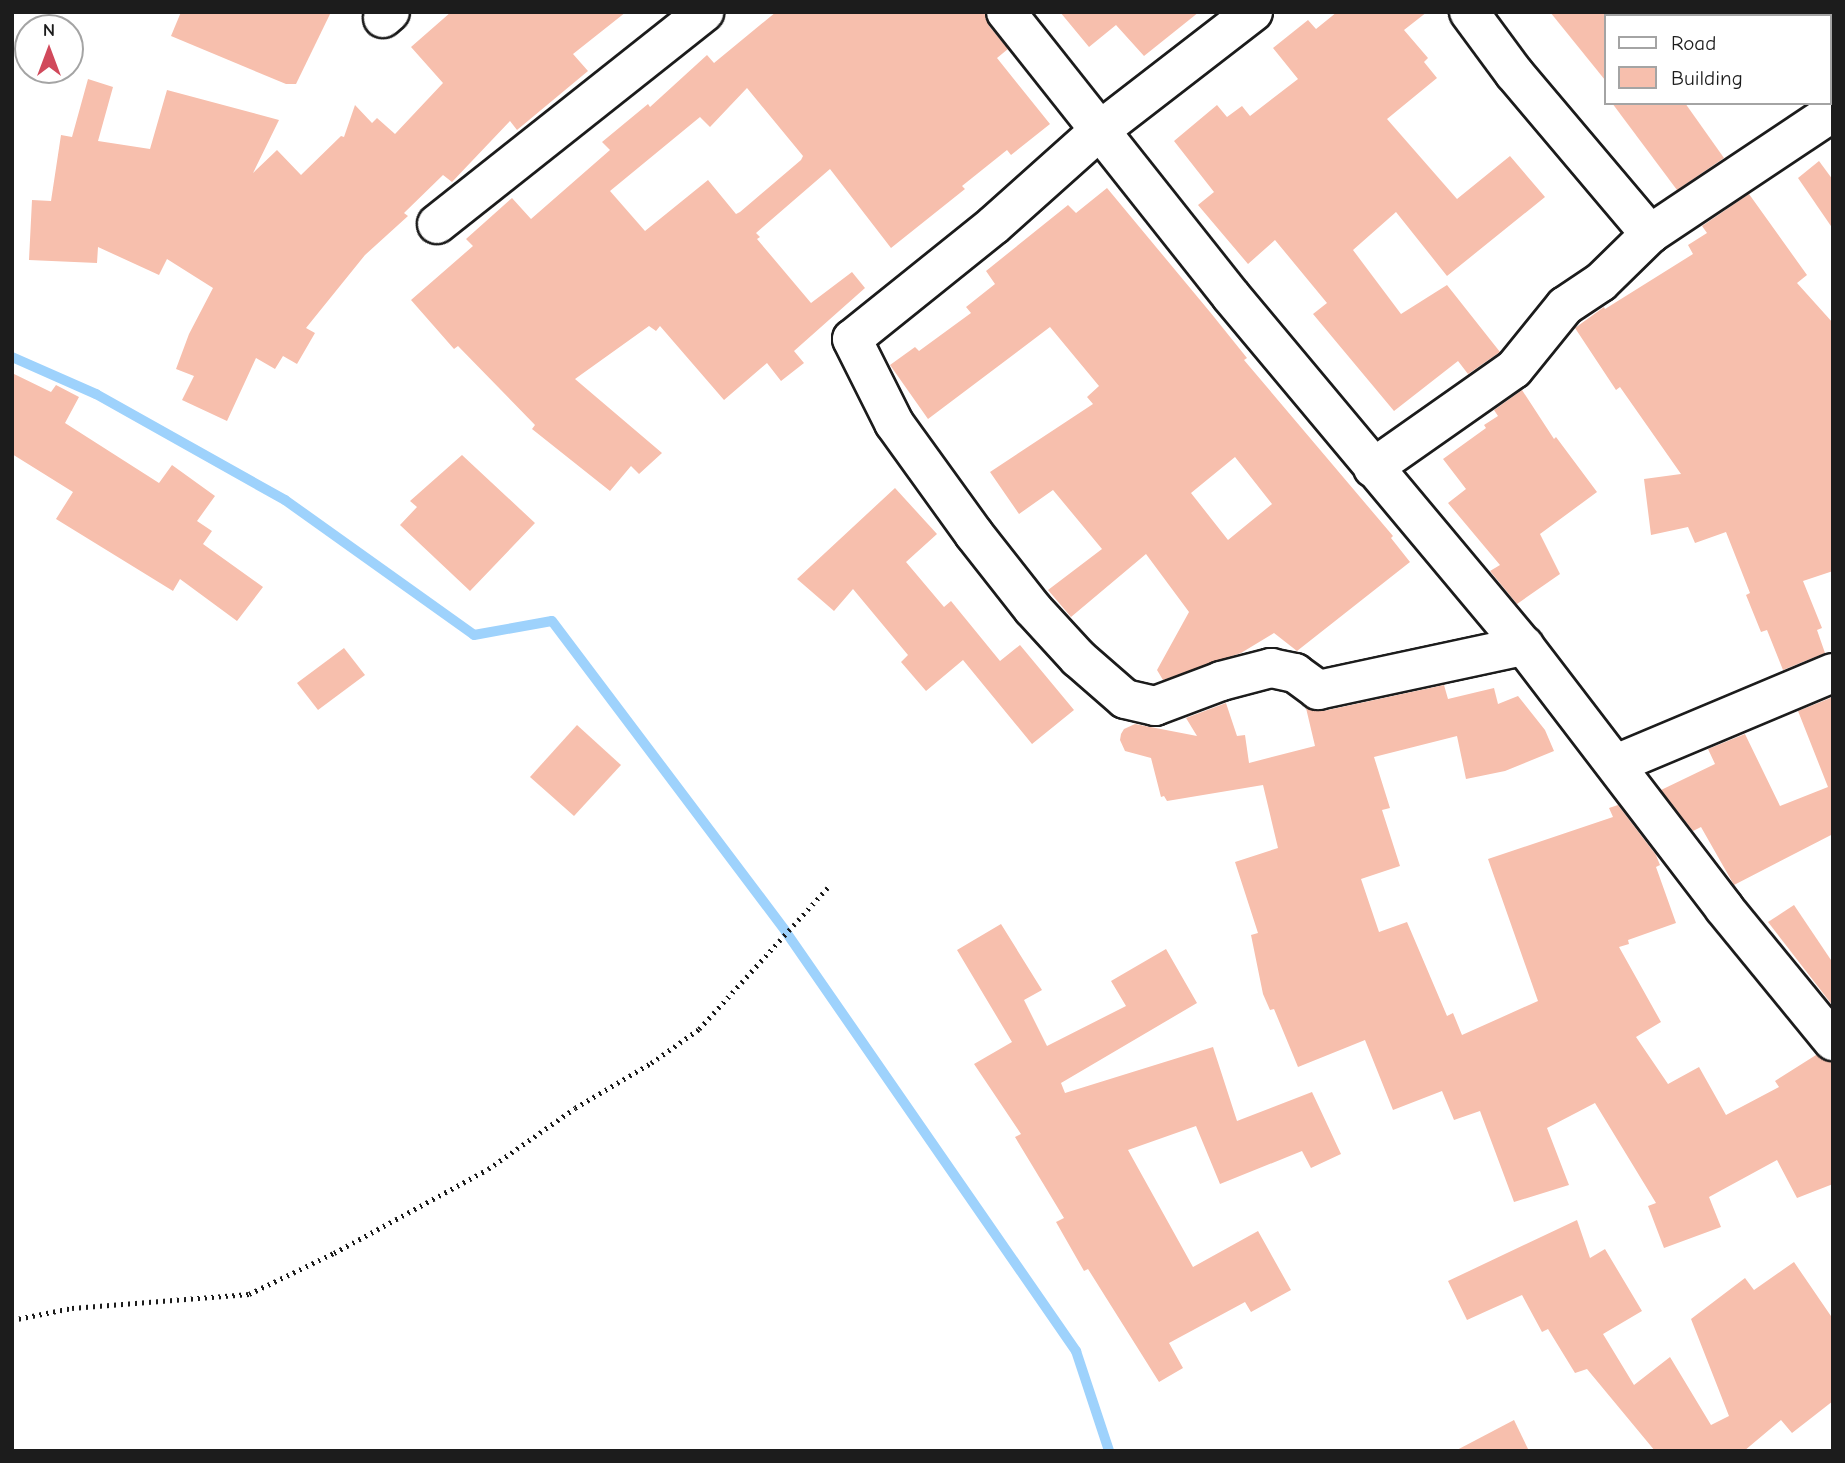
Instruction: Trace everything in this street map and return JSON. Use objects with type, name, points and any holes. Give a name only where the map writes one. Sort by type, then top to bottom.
[{"type":"street","points":[[437,224],[704,12]]},
{"type":"street","points":[[1006,12],[1099,131],[1373,468],[1524,646],[1724,908],[1833,1041]]},
{"type":"street","points":[[1253,12],[1099,131],[994,225],[852,339],[894,423],[1033,610],[1079,658],[1125,699],[1156,706],[1221,681],[1271,668],[1295,673],[1318,691],[1524,646]]},
{"type":"street","points":[[1469,12],[1514,73],[1650,234]]},
{"type":"street","points":[[1373,468],[1514,369],[1565,306],[1601,282],[1650,234],[1813,114]]},
{"type":"street","points":[[1616,764],[1833,673]]},
{"type":"path","points":[[12,1320],[72,1308],[249,1294],[334,1253],[488,1169],[575,1108],[651,1063],[699,1029],[830,885]]},
{"type":"building","points":[[181,12],[331,12],[296,84],[286,84],[171,36]]},
{"type":"building","points":[[451,12],[626,12],[573,54],[588,71],[517,130],[510,121],[452,182],[443,175],[404,213],[408,216],[365,255],[306,328],[315,333],[297,364],[283,356],[275,369],[256,358],[227,421],[182,400],[194,376],[176,369],[189,334],[213,288],[167,259],[159,275],[98,247],[97,263],[29,260],[32,200],[51,201],[61,135],[72,137],[88,79],[113,87],[98,141],[150,149],[167,90],[279,120],[253,173],[277,150],[301,175],[341,136],[344,137],[355,105],[372,123],[377,118],[395,134],[443,83],[411,47]]},
{"type":"building","points":[[776,12],[985,12],[989,26],[1008,49],[997,58],[1050,124],[1011,155],[1007,150],[962,186],[965,189],[891,248],[830,169],[756,233],[760,237],[757,239],[811,303],[852,272],[865,288],[794,351],[804,363],[781,381],[767,363],[724,400],[660,326],[656,331],[649,326],[575,379],[662,453],[639,474],[631,466],[610,491],[532,429],[535,425],[458,346],[454,349],[411,300],[473,246],[466,239],[512,198],[531,219],[610,150],[602,142],[648,104],[650,107],[707,55],[714,63]],"holes":[[[747,88],[803,156],[736,214],[708,180],[645,231],[610,191],[700,117],[710,127]]]},
{"type":"building","points":[[1060,12],[1199,12],[1144,56],[1116,25],[1089,47]]},
{"type":"building","points":[[1337,12],[1427,12],[1404,30],[1428,58],[1424,62],[1437,78],[1387,119],[1457,199],[1510,156],[1545,197],[1447,276],[1396,212],[1353,250],[1401,314],[1447,285],[1500,352],[1468,374],[1458,361],[1394,411],[1313,314],[1327,303],[1275,240],[1248,264],[1198,205],[1214,192],[1174,141],[1217,105],[1227,117],[1242,106],[1250,116],[1298,79],[1273,48],[1308,20],[1316,29]]},
{"type":"building","points":[[1550,12],[1605,12],[1604,79]]},
{"type":"building","points":[[1613,105],[1686,105],[1724,158],[1677,190]]},
{"type":"building","points":[[1819,161],[1833,180],[1833,229],[1798,178]]},
{"type":"building","points":[[1107,188],[1247,358],[1244,360],[1393,536],[1391,538],[1410,562],[1297,651],[1274,633],[1241,653],[1163,680],[1157,670],[1189,612],[1146,554],[1071,617],[1048,590],[1102,549],[1053,490],[1019,514],[990,472],[1093,404],[1087,397],[1099,386],[1050,327],[928,419],[890,365],[915,347],[919,351],[971,313],[966,307],[995,284],[986,271],[1068,205],[1076,213]],"holes":[[[1235,457],[1272,504],[1228,540],[1191,493]]]},
{"type":"building","points":[[1749,194],[1807,275],[1797,283],[1833,323],[1833,571],[1803,581],[1822,628],[1817,630],[1825,653],[1783,670],[1767,630],[1761,632],[1746,595],[1750,593],[1726,532],[1695,543],[1688,527],[1651,535],[1644,479],[1681,474],[1620,387],[1616,390],[1575,328],[1604,307],[1605,309],[1693,254],[1688,245],[1707,233],[1702,226]]},
{"type":"building","points":[[12,373],[51,392],[56,385],[79,397],[65,423],[159,483],[172,465],[215,496],[197,521],[212,531],[203,544],[263,587],[237,621],[180,579],[173,591],[56,519],[73,492],[12,454]]},
{"type":"building","points":[[1522,390],[1554,439],[1556,437],[1597,492],[1540,534],[1560,574],[1517,604],[1490,571],[1500,565],[1448,503],[1466,489],[1443,459],[1486,428],[1484,425],[1498,416],[1494,410]]},
{"type":"building","points":[[462,455],[535,523],[470,591],[400,525],[417,507],[410,501]]},
{"type":"building","points":[[895,488],[937,534],[906,562],[944,607],[951,601],[1000,661],[1020,645],[1074,710],[1032,744],[963,660],[926,691],[901,662],[908,655],[853,589],[834,611],[797,579]]},
{"type":"building","points":[[344,648],[365,675],[318,710],[297,683]]},
{"type":"building","points":[[1444,685],[1448,699],[1494,688],[1498,704],[1518,696],[1545,730],[1554,751],[1505,771],[1466,779],[1457,736],[1374,757],[1390,808],[1382,810],[1400,866],[1361,879],[1379,932],[1407,922],[1447,1016],[1453,1013],[1462,1035],[1538,1001],[1488,859],[1613,817],[1609,808],[1618,805],[1656,855],[1660,865],[1656,867],[1676,923],[1628,940],[1629,944],[1619,947],[1661,1022],[1636,1037],[1668,1084],[1699,1067],[1726,1115],[1779,1087],[1775,1081],[1816,1055],[1833,1062],[1833,1184],[1797,1198],[1777,1160],[1709,1197],[1721,1227],[1664,1248],[1648,1206],[1656,1203],[1595,1103],[1547,1128],[1569,1185],[1514,1202],[1480,1111],[1454,1120],[1442,1091],[1393,1110],[1365,1040],[1298,1067],[1274,1009],[1270,1010],[1263,994],[1251,935],[1258,933],[1235,862],[1278,848],[1263,785],[1167,801],[1164,796],[1161,797],[1151,758],[1125,751],[1120,740],[1121,734],[1124,729],[1135,724],[1197,736],[1186,718],[1226,703],[1237,736],[1245,735],[1249,763],[1315,746],[1306,708],[1323,711]]},
{"type":"building","points":[[1833,697],[1833,834],[1734,885],[1701,827],[1693,831],[1661,790],[1715,764],[1708,749],[1745,734],[1780,806],[1828,787],[1798,711]]},
{"type":"building","points":[[577,725],[621,765],[574,816],[530,777]]},
{"type":"building","points":[[1794,905],[1833,963],[1833,1006],[1768,922]]},
{"type":"building","points":[[1001,924],[1042,990],[1024,1000],[1047,1046],[1126,1006],[1111,981],[1166,949],[1197,1003],[1061,1083],[1065,1093],[1213,1047],[1237,1121],[1312,1092],[1341,1154],[1311,1168],[1302,1151],[1220,1184],[1196,1126],[1128,1150],[1193,1267],[1258,1231],[1291,1290],[1251,1312],[1245,1302],[1169,1343],[1183,1368],[1159,1382],[1088,1269],[1084,1271],[1056,1222],[1064,1218],[1015,1137],[1021,1134],[974,1064],[1012,1042],[957,950]]},
{"type":"building","points":[[1577,1220],[1590,1258],[1605,1249],[1642,1311],[1603,1334],[1634,1385],[1670,1357],[1711,1425],[1729,1416],[1691,1319],[1745,1278],[1754,1290],[1794,1262],[1833,1319],[1833,1401],[1792,1433],[1781,1420],[1744,1451],[1655,1451],[1587,1369],[1575,1373],[1548,1329],[1542,1332],[1522,1295],[1467,1320],[1448,1281]]},
{"type":"building","points":[[1514,1420],[1529,1451],[1455,1451]]},
{"type":"waterway","points":[[12,357],[96,394],[285,500],[474,635],[552,621],[786,932],[1076,1351],[1109,1451]]}]
